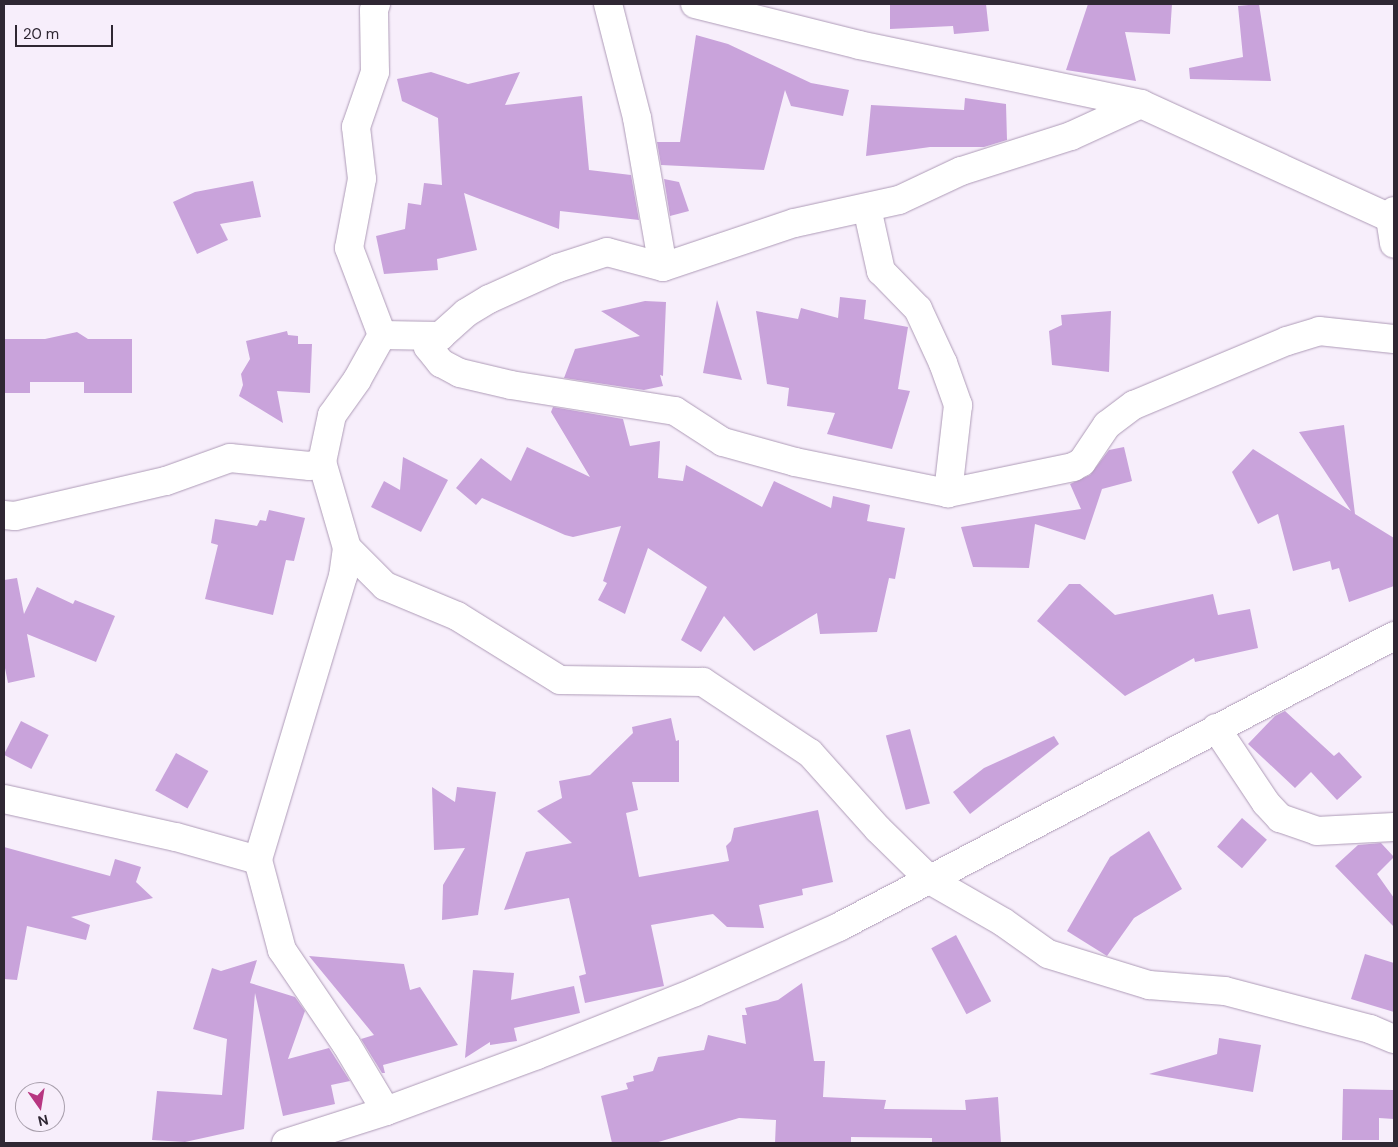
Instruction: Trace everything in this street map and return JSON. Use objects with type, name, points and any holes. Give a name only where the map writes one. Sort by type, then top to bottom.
[{"type":"street","points":[[376,4],[374,10],[375,72],[356,127],[362,179],[349,248],[382,335],[357,380],[332,415],[322,462],[347,548],[343,576],[258,860],[282,950],[386,1111]]},
{"type":"street","points":[[608,4],[637,118],[663,267]]},
{"type":"street","points":[[696,4],[859,45],[1141,104],[1392,214],[1394,244]]},
{"type":"street","points":[[1141,104],[1071,136],[1013,153],[899,200],[794,223],[663,267],[608,252],[558,268],[489,299],[466,313],[428,347],[441,363],[460,373],[511,385],[676,411],[722,442],[795,462],[948,493],[1073,467],[1082,462],[1107,425],[1134,405],[1287,341],[1319,331],[1394,339]]},
{"type":"street","points":[[867,208],[880,271],[918,309],[943,364],[958,405],[948,493]]},
{"type":"street","points":[[382,335],[441,336]]},
{"type":"street","points":[[4,515],[15,516],[158,483],[230,458],[310,466],[322,462]]},
{"type":"street","points":[[347,548],[385,586],[457,616],[560,680],[703,682],[810,753],[878,829],[930,880],[1003,922],[1048,954],[1104,973],[1149,985],[1225,991],[1370,1029],[1394,1039]]},
{"type":"street","points":[[286,1143],[386,1111],[695,992],[839,927],[1394,636]]},
{"type":"street","points":[[1216,728],[1266,803],[1280,818],[1317,831],[1394,827]]},
{"type":"street","points":[[4,799],[176,837],[258,860]]},
{"type":"building","points":[[890,4],[986,4],[989,31],[954,34],[953,26],[890,29]]},
{"type":"building","points":[[1088,4],[1172,4],[1170,34],[1125,32],[1136,81],[1066,70]]},
{"type":"building","points":[[1259,4],[1271,81],[1190,79],[1189,68],[1243,57],[1238,6]]},
{"type":"building","points":[[696,35],[728,44],[811,83],[849,90],[843,116],[791,106],[785,90],[764,170],[661,165],[657,142],[680,142]]},
{"type":"building","points":[[431,72],[468,84],[520,72],[505,105],[582,96],[589,170],[631,175],[639,220],[560,211],[559,229],[464,193],[477,250],[437,259],[438,270],[384,274],[376,236],[405,229],[408,203],[421,205],[424,183],[442,185],[438,118],[402,101],[397,79]]},
{"type":"building","points":[[965,98],[1006,104],[1007,140],[984,147],[930,147],[866,156],[871,105],[964,110]]},
{"type":"building","points":[[664,179],[679,182],[689,211],[670,216]]},
{"type":"building","points":[[253,181],[261,217],[220,224],[228,240],[197,254],[173,202],[195,192]]},
{"type":"building","points":[[840,297],[866,300],[864,319],[908,327],[898,389],[910,391],[892,449],[827,434],[835,413],[787,406],[789,388],[767,384],[756,311],[798,319],[801,308],[838,318]]},
{"type":"building","points":[[717,300],[742,380],[703,373]]},
{"type":"building","points":[[645,301],[666,302],[663,376],[660,375],[663,386],[644,390],[564,378],[575,349],[640,336],[601,311]]},
{"type":"building","points":[[1111,311],[1109,372],[1052,365],[1049,331],[1062,325],[1061,315]]},
{"type":"building","points":[[287,331],[288,335],[298,336],[298,344],[312,344],[310,393],[277,391],[283,423],[239,396],[243,385],[241,374],[250,359],[246,341]]},
{"type":"building","points":[[77,332],[88,339],[132,339],[132,393],[84,393],[84,382],[30,382],[30,393],[4,393],[4,339],[45,339]]},
{"type":"building","points":[[553,407],[623,419],[630,446],[660,441],[658,478],[683,481],[686,465],[762,507],[774,481],[831,508],[833,496],[870,505],[867,521],[905,528],[895,579],[889,578],[877,632],[820,634],[817,613],[754,651],[724,616],[701,652],[681,640],[707,587],[648,548],[625,614],[598,600],[607,583],[603,581],[621,526],[573,537],[482,498],[476,505],[456,488],[481,458],[511,481],[527,447],[590,477],[551,412]]},
{"type":"building","points":[[1344,425],[1355,514],[1394,538],[1394,586],[1349,602],[1339,568],[1332,570],[1330,561],[1293,571],[1278,514],[1258,524],[1232,472],[1253,449],[1351,511],[1299,432]]},
{"type":"building","points":[[1124,447],[1132,481],[1102,489],[1085,540],[1035,524],[1029,568],[973,567],[961,527],[1081,509],[1070,484],[1090,475],[1109,450]]},
{"type":"building","points":[[403,457],[448,480],[421,532],[371,507],[384,481],[400,490]]},
{"type":"building","points":[[269,510],[305,518],[294,561],[286,560],[273,615],[205,599],[218,545],[211,543],[215,519],[257,526],[260,520],[266,521]]},
{"type":"building","points":[[17,578],[24,614],[37,587],[73,604],[75,600],[115,616],[96,662],[27,634],[35,677],[8,683],[4,663],[4,580]]},
{"type":"building","points":[[1069,584],[1080,584],[1115,615],[1213,594],[1218,615],[1250,609],[1258,648],[1195,662],[1194,658],[1125,696],[1037,621]]},
{"type":"building","points":[[1285,711],[1334,756],[1339,752],[1362,777],[1337,800],[1311,772],[1295,788],[1248,744],[1275,716]]},
{"type":"building","points":[[671,718],[676,741],[679,740],[679,782],[632,782],[638,810],[626,813],[639,877],[729,861],[726,846],[731,841],[734,828],[818,810],[833,882],[802,889],[803,895],[759,905],[764,928],[727,927],[713,914],[651,925],[664,986],[585,1003],[579,976],[586,974],[569,898],[504,910],[526,852],[572,843],[537,811],[562,798],[559,781],[590,775],[633,733],[632,727]]},
{"type":"building","points":[[21,721],[49,735],[31,769],[4,755]]},
{"type":"building","points":[[910,729],[930,803],[906,810],[886,735]]},
{"type":"building","points":[[1054,736],[1059,744],[970,814],[953,792],[984,768]]},
{"type":"building","points":[[176,753],[208,771],[188,809],[155,791]]},
{"type":"building","points":[[432,787],[455,802],[457,787],[496,792],[478,915],[442,920],[443,885],[465,848],[434,850]]},
{"type":"building","points":[[1242,818],[1267,840],[1242,868],[1217,847]]},
{"type":"building","points":[[1149,831],[1182,889],[1134,918],[1107,956],[1067,931],[1110,857]]},
{"type":"building","points":[[1381,843],[1394,857],[1377,874],[1394,898],[1394,927],[1335,866],[1358,845]]},
{"type":"building","points":[[4,847],[110,876],[115,859],[141,867],[136,882],[153,898],[71,917],[90,925],[86,940],[27,926],[17,980],[4,979]]},
{"type":"building","points":[[956,935],[991,1001],[966,1014],[931,948]]},
{"type":"building","points":[[1365,954],[1394,963],[1394,1012],[1351,999]]},
{"type":"building","points":[[309,956],[404,964],[410,990],[420,987],[458,1045],[383,1065],[385,1073],[382,1073],[361,1039],[374,1035]]},
{"type":"building","points":[[257,960],[250,983],[295,997],[305,1011],[288,1059],[329,1048],[350,1081],[331,1085],[335,1104],[283,1116],[255,993],[244,1129],[185,1142],[152,1140],[157,1091],[222,1095],[227,1039],[193,1029],[212,968],[221,971]]},
{"type":"building","points":[[473,970],[514,973],[511,1000],[574,986],[580,1013],[514,1028],[517,1041],[490,1045],[490,1042],[465,1058]]},
{"type":"building","points":[[802,983],[814,1061],[825,1061],[823,1097],[886,1100],[884,1109],[966,1110],[965,1100],[998,1097],[1001,1143],[932,1143],[932,1138],[851,1137],[851,1143],[775,1143],[776,1120],[739,1118],[655,1143],[612,1143],[601,1096],[628,1089],[626,1083],[634,1081],[633,1076],[653,1071],[658,1057],[704,1050],[708,1035],[746,1044],[742,1015],[747,1015],[745,1008],[778,1000]]},
{"type":"building","points":[[1219,1038],[1261,1045],[1253,1092],[1149,1074],[1217,1054]]},
{"type":"building","points":[[1343,1089],[1394,1090],[1394,1119],[1379,1118],[1379,1140],[1342,1140]]}]
